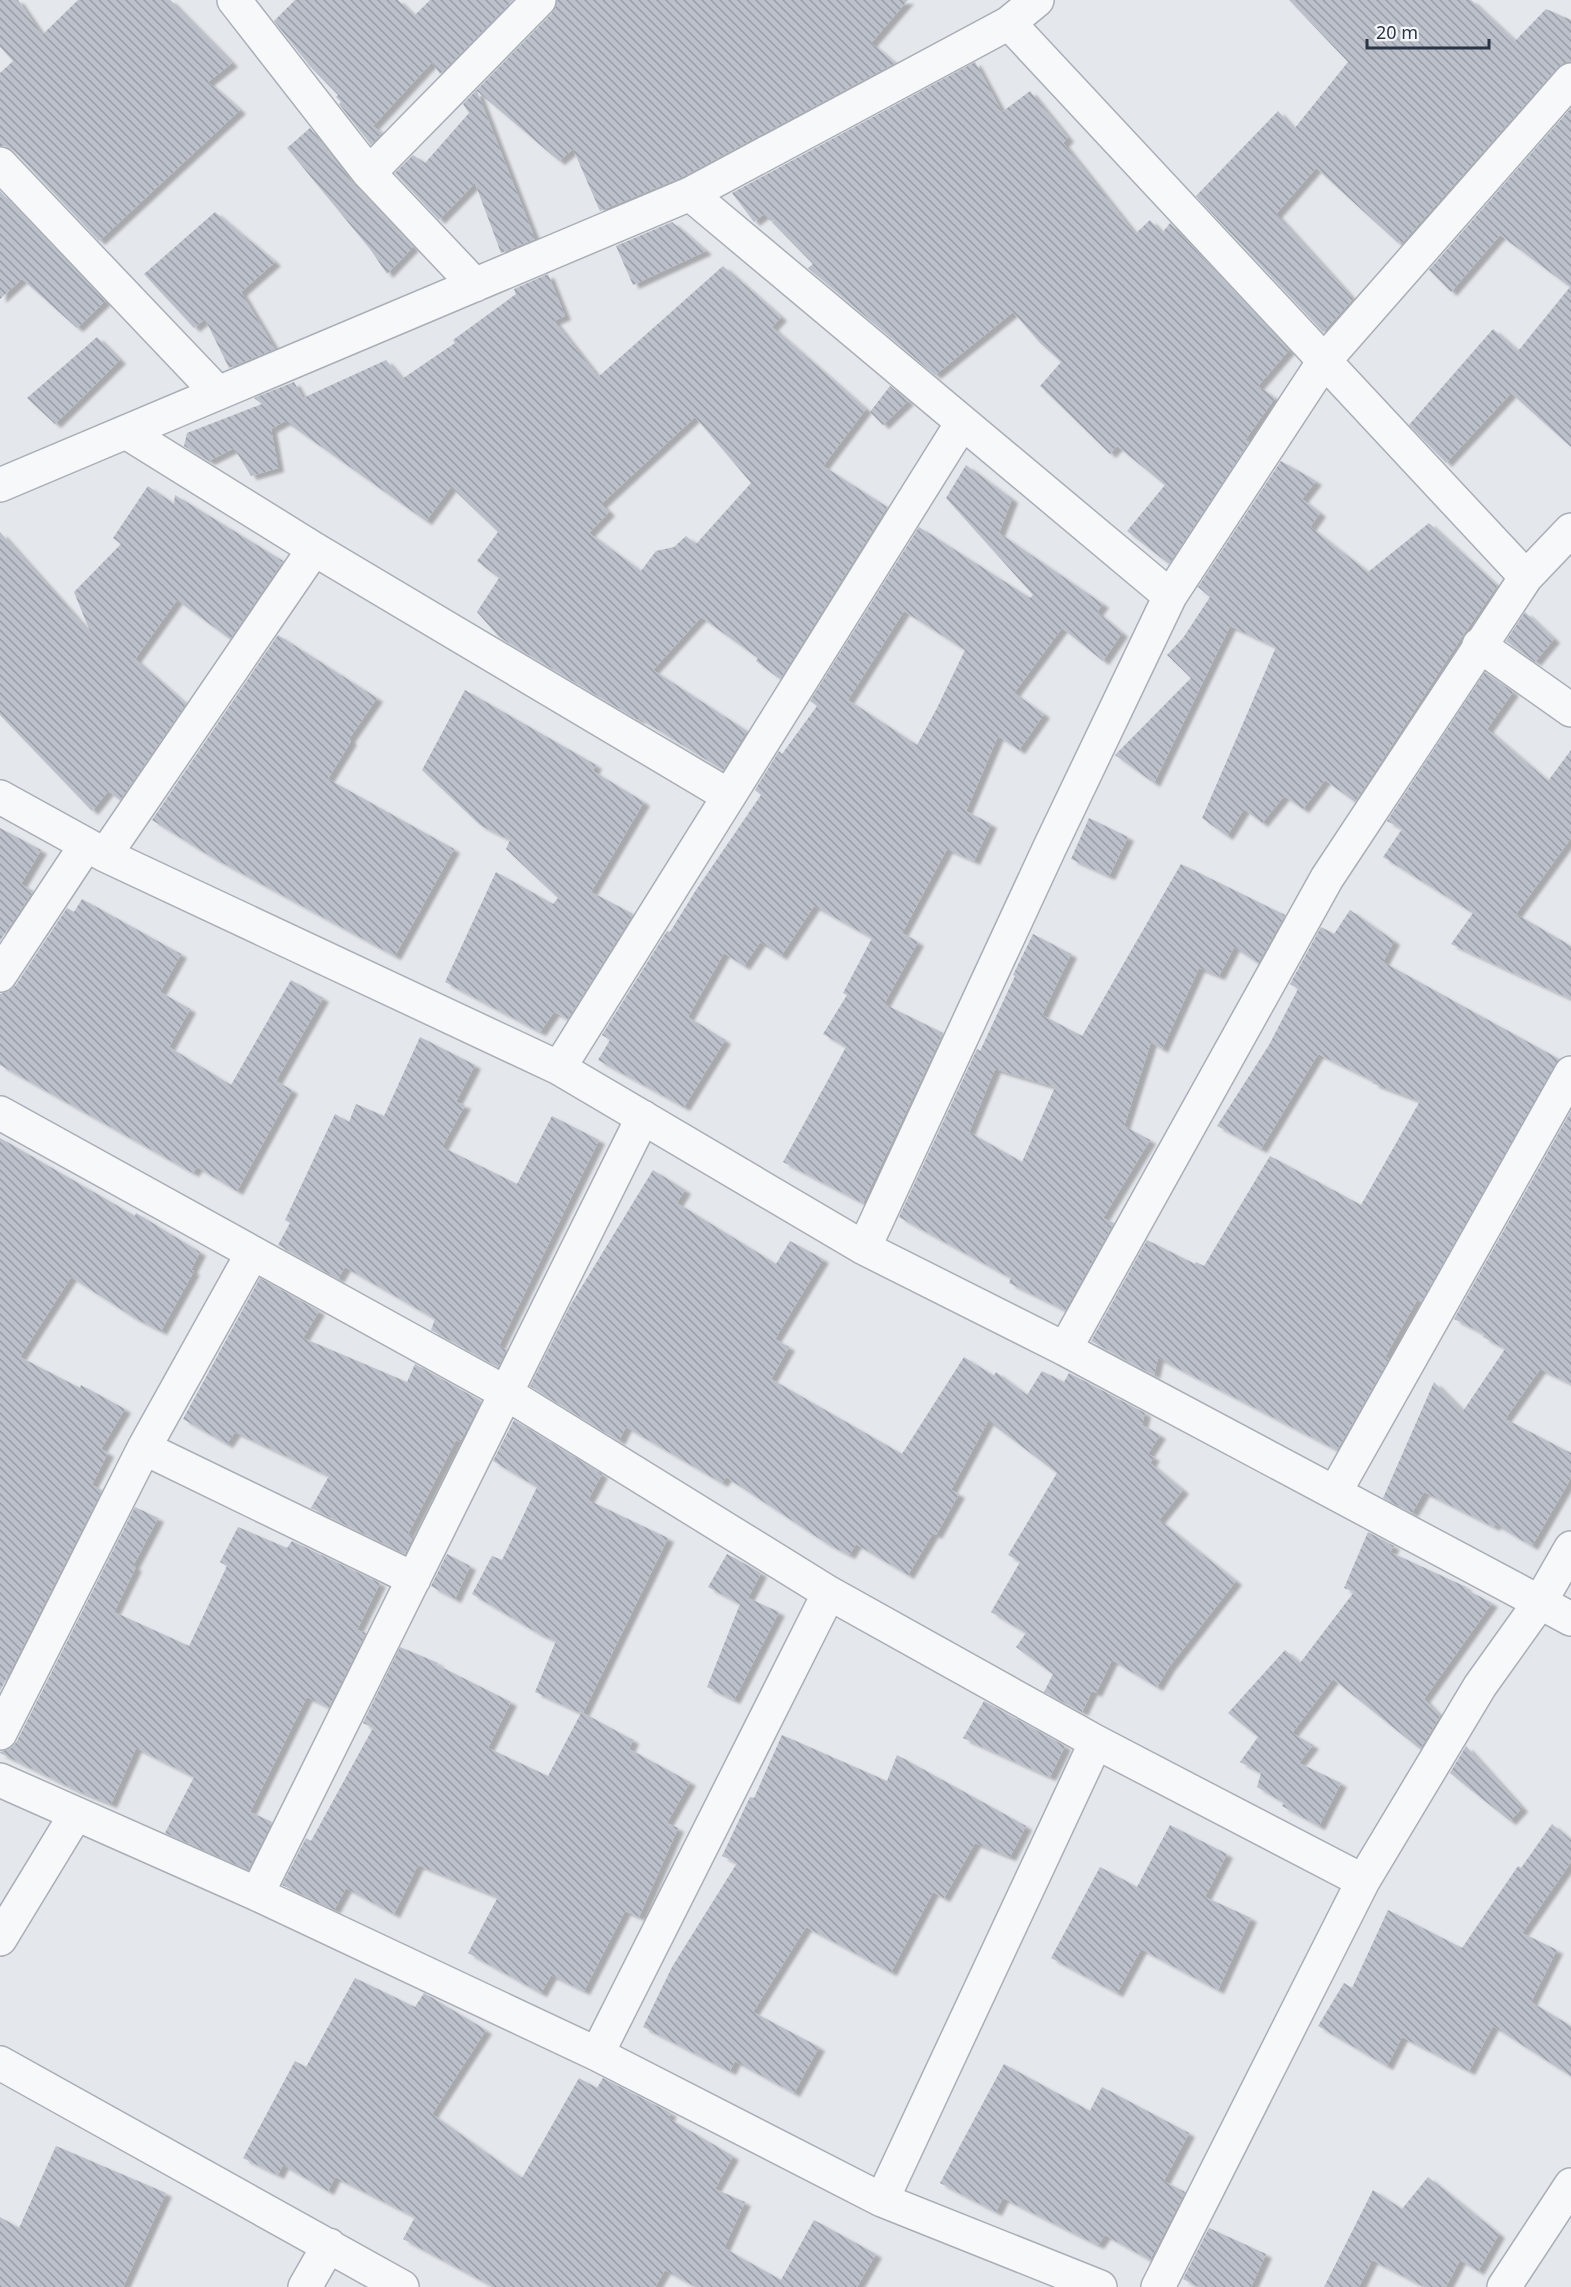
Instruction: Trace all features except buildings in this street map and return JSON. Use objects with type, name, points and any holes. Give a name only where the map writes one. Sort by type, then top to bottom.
[{"type":"street","points":[[234,0],[369,172],[475,285]]},
{"type":"street","points":[[369,172],[539,0]]},
{"type":"street","points":[[0,485],[690,194],[1009,23],[1037,0]]},
{"type":"street","points":[[1009,23],[1526,577]]},
{"type":"street","points":[[864,1248],[1044,860],[1170,596],[1324,361],[1571,80]]},
{"type":"street","points":[[0,164],[218,393]]},
{"type":"street","points":[[690,194],[1170,596]]},
{"type":"street","points":[[559,1068],[962,423]]},
{"type":"street","points":[[126,432],[314,549],[729,796]]},
{"type":"street","points":[[1065,1349],[1327,878],[1526,577],[1571,530]]},
{"type":"street","points":[[0,975],[96,850],[314,549]]},
{"type":"street","points":[[1479,645],[1571,710]]},
{"type":"street","points":[[0,797],[96,850],[559,1068],[864,1248],[1065,1349],[1571,1619]]},
{"type":"street","points":[[1335,1492],[1571,1072]]},
{"type":"street","points":[[0,1113],[506,1393],[829,1593],[1096,1742],[1363,1881]]},
{"type":"street","points":[[257,1894],[643,1117]]},
{"type":"street","points":[[0,1733],[144,1448],[252,1254]]},
{"type":"street","points":[[144,1448],[414,1579]]},
{"type":"street","points":[[1158,2287],[1363,1881],[1480,1686],[1540,1602],[1571,1548]]},
{"type":"street","points":[[597,2054],[829,1593]]},
{"type":"street","points":[[882,2200],[1096,1742]]},
{"type":"street","points":[[0,1780],[257,1894],[597,2054],[882,2200],[1100,2287]]},
{"type":"street","points":[[0,1939],[76,1814]]},
{"type":"street","points":[[0,2063],[402,2287]]},
{"type":"street","points":[[1504,2287],[1571,2185]]},
{"type":"street","points":[[305,2287],[329,2245]]}]
